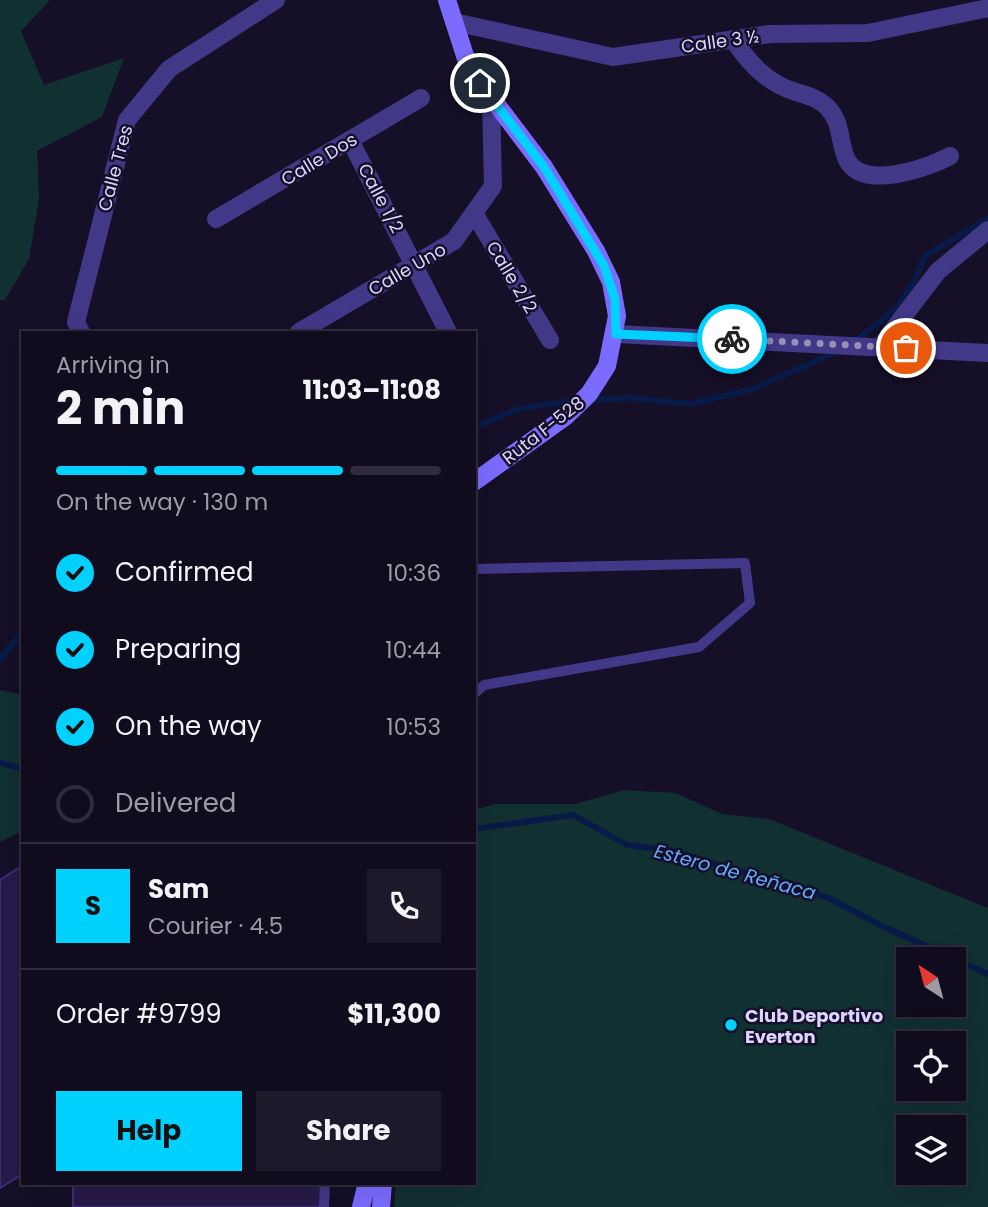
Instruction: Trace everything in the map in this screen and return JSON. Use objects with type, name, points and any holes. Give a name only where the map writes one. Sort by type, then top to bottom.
[{"type":"main road","name":"Ruta F-528","points":[[447,0],[469,68],[544,167],[604,266],[615,299],[616,334],[607,366],[589,394],[565,417],[476,481]]},
{"type":"main road","points":[[362,1207],[367,1185]]},
{"type":"main road","points":[[380,1207],[383,1185]]},
{"type":"street","name":"Calle Tres","points":[[79,328],[127,120],[169,69],[276,0]]},
{"type":"street","name":"Calle 3 ½","points":[[454,22],[613,57],[770,34],[868,33],[988,8]]},
{"type":"street","points":[[733,39],[765,76],[826,106],[839,123],[848,162],[857,171],[877,174],[903,173],[950,156]]},
{"type":"street","name":"Calle Dos","points":[[216,219],[421,98]]},
{"type":"street","name":"Calle Uno","points":[[301,331],[454,241],[493,186],[491,98]]},
{"type":"street","name":"Calle 1/2","points":[[350,140],[416,264],[448,331]]},
{"type":"street","name":"Calle 2/2","points":[[474,213],[550,340]]},
{"type":"street","points":[[880,347],[938,271],[988,230]]},
{"type":"street","points":[[616,334],[988,353]]},
{"type":"lane","points":[[476,569],[746,563],[750,603],[699,647],[484,685],[476,692]]},
{"type":"lane","points":[[324,1207],[325,1185]]},
{"type":"green space","points":[[0,0],[50,0],[21,31],[44,85],[124,58],[102,117],[37,151],[39,199],[29,259],[5,300],[0,300]]},
{"type":"green space","points":[[0,690],[21,695],[21,832],[0,842]]},
{"type":"green space","name":"Club Deportivo Everton","points":[[624,790],[676,793],[722,814],[769,819],[988,908],[988,1207],[394,1207],[396,1185],[476,1185],[476,809],[495,804],[575,804]]},
{"type":"building","points":[[21,866],[21,1175],[0,1188],[0,880]]},
{"type":"building","points":[[73,1185],[321,1185],[321,1207],[73,1207]]},
{"type":"waterway","points":[[854,342],[897,308],[914,282],[925,256],[988,218]]},
{"type":"waterway","points":[[587,400],[632,398],[691,404],[753,389],[839,351]]},
{"type":"waterway","points":[[476,427],[517,409],[576,400]]},
{"type":"waterway","points":[[0,659],[21,634]]},
{"type":"waterway","name":"Estero de Reñaca","points":[[0,763],[21,768]]},
{"type":"waterway","name":"Estero de Reñaca","points":[[476,829],[573,815],[627,845],[670,850],[829,898],[878,924],[988,974]]},
{"type":"way so far","points":[[732,339],[906,348]]},
{"type":"place","name":"Club Deportivo Everton","points":[[731,1025]]},
{"type":"route","points":[[480,83],[544,167],[604,266],[615,299],[616,334],[732,339]]}]
